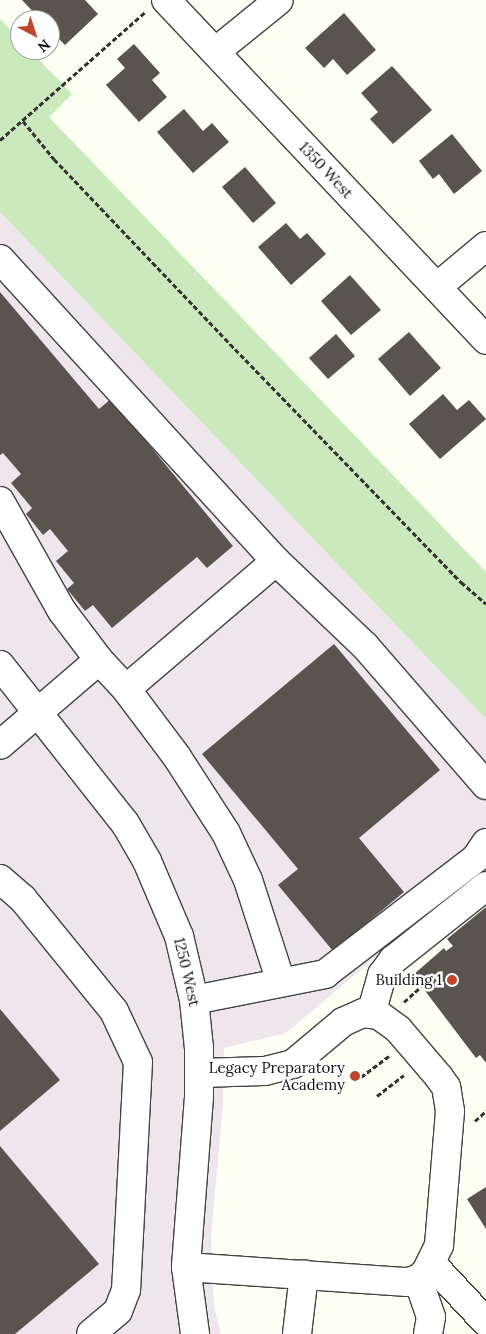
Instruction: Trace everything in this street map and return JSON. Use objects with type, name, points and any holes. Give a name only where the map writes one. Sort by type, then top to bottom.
[{"type":"street","points":[[216,52],[279,0]]},
{"type":"street","name":"1350 West","points":[[156,6],[216,52],[486,340]]},
{"type":"street","points":[[437,288],[486,246]]},
{"type":"street","points":[[0,259],[276,560],[365,646],[486,785]]},
{"type":"street","points":[[0,501],[62,611],[99,660],[126,689],[176,757],[226,833],[248,880],[281,982]]},
{"type":"street","points":[[126,689],[276,560]]},
{"type":"street","points":[[0,745],[99,660]]},
{"type":"street","name":"1250 West","points":[[0,665],[98,786],[147,861],[179,936],[194,1000],[200,1073],[186,1267],[195,1334]]},
{"type":"street","points":[[194,1000],[324,974],[476,858],[486,843]]},
{"type":"street","points":[[0,878],[23,899],[114,1011],[138,1062],[126,1290],[118,1311],[91,1334]]},
{"type":"street","points":[[371,1014],[382,975],[394,960],[486,886]]},
{"type":"street","points":[[186,1267],[407,1282],[424,1271],[439,1245],[450,1111],[446,1087],[398,1029],[379,1014],[354,1016],[342,1022],[293,1064],[265,1071],[200,1073]]},
{"type":"street","points":[[424,1271],[486,1322]]},
{"type":"street","points":[[424,1271],[431,1317],[428,1334]]},
{"type":"street","points":[[297,1334],[304,1274]]},
{"type":"path","points":[[0,140],[23,121],[61,83],[156,6]]},
{"type":"path","points":[[23,121],[54,158],[235,349],[461,582],[486,604]]},
{"type":"path","points":[[401,1004],[422,986]]},
{"type":"path","points":[[361,1077],[391,1054]]},
{"type":"path","points":[[378,1096],[406,1073]]},
{"type":"path","points":[[472,1124],[486,1111]]},
{"type":"shaded area","points":[[0,212],[486,719],[486,864],[286,1033],[224,1048],[223,1104],[211,1237],[214,1306],[221,1334],[0,1334]]},
{"type":"green space","points":[[0,19],[10,30],[10,60],[40,60],[72,94],[49,117],[486,572],[486,719],[0,212]]},
{"type":"building","points":[[22,0],[85,0],[98,14],[65,45],[60,40],[60,10],[32,10]]},
{"type":"building","points":[[344,13],[376,50],[347,75],[333,59],[324,68],[305,48]]},
{"type":"building","points":[[134,44],[160,73],[152,80],[167,97],[139,122],[106,85],[125,68],[117,59]]},
{"type":"building","points":[[392,66],[432,110],[393,144],[370,119],[378,112],[361,93]]},
{"type":"building","points":[[184,109],[203,131],[212,123],[229,142],[193,173],[157,132]]},
{"type":"building","points":[[452,134],[482,171],[454,194],[439,174],[433,179],[419,161]]},
{"type":"building","points":[[245,167],[276,203],[253,223],[222,187]]},
{"type":"building","points":[[286,223],[300,239],[307,233],[326,254],[291,285],[258,247]]},
{"type":"building","points":[[350,275],[381,310],[351,335],[321,301]]},
{"type":"building","points":[[0,292],[99,409],[111,399],[233,546],[207,568],[197,557],[112,628],[93,605],[85,611],[67,589],[74,583],[56,561],[68,551],[50,529],[43,535],[26,514],[32,508],[11,483],[21,474],[3,453],[0,455]]},
{"type":"building","points":[[409,332],[441,368],[410,396],[378,359]]},
{"type":"building","points":[[336,334],[355,356],[328,379],[309,358]]},
{"type":"building","points":[[443,394],[457,410],[469,400],[486,419],[440,459],[409,424]]},
{"type":"building","points":[[334,644],[440,770],[359,838],[404,892],[333,951],[278,885],[298,869],[202,754]]},
{"type":"building","name":"Building 1","points":[[486,907],[486,1063],[480,1055],[476,1058],[413,975],[444,948],[446,951],[453,946],[447,939]]},
{"type":"building","points":[[0,1009],[60,1080],[0,1131]]},
{"type":"building","points":[[0,1146],[99,1264],[15,1334],[0,1334]]},
{"type":"building","points":[[486,1187],[486,1229],[467,1199]]},
{"type":"place","name":"Building 1","points":[[452,980]]},
{"type":"place","name":"Legacy Preparatory Academy","points":[[355,1076]]}]
